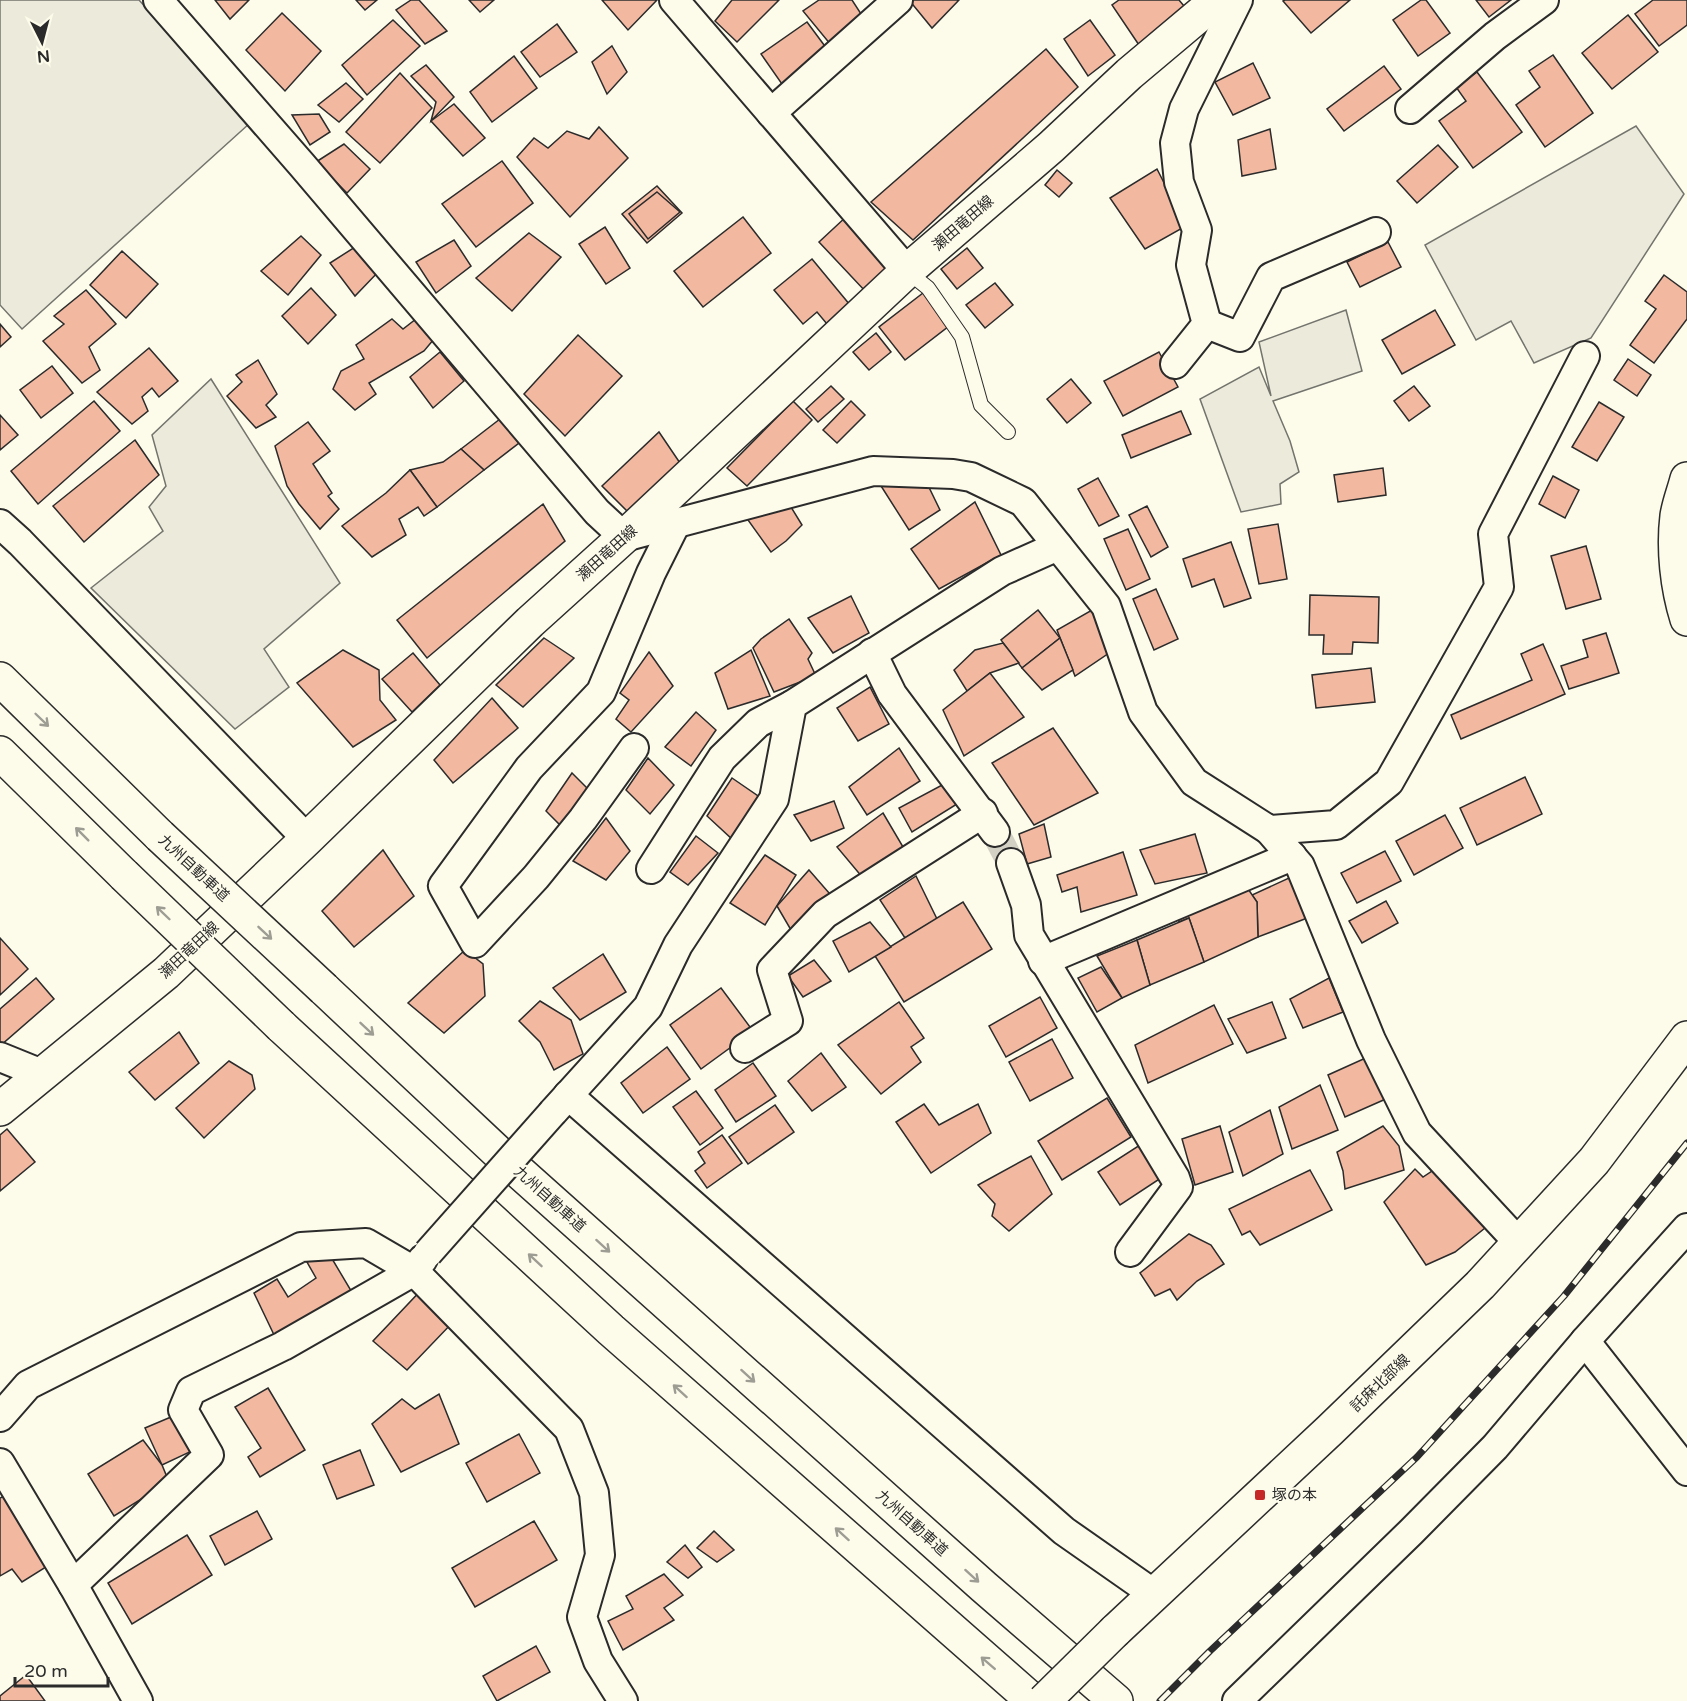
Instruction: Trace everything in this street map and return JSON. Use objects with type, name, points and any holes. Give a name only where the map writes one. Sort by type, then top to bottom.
[{"type":"main road","name":"瀬田竜田線","points":[[0,1109],[166,972],[307,839],[530,622],[624,537],[907,271],[1051,147],[1129,74],[1217,0]]},
{"type":"main road","points":[[1687,479],[1677,515],[1676,547],[1679,595],[1687,619]]},
{"type":"main road","points":[[1676,547],[1687,584]]},
{"type":"main road","name":"九州自動車道","points":[[0,679],[160,836],[507,1161],[984,1587],[1116,1701]]},
{"type":"main road","points":[[0,753],[281,1026],[611,1330],[1033,1701]]},
{"type":"main road","name":"託麻北部線","points":[[1044,1701],[1115,1630],[1338,1422],[1480,1285],[1593,1161],[1687,1038]]},
{"type":"street","points":[[158,0],[302,165],[597,513],[624,537],[873,471],[953,474],[971,477],[1023,502],[1106,606],[1143,712],[1194,782],[1269,830],[1292,856],[1302,872],[1371,1040],[1417,1133],[1519,1243]]},
{"type":"street","points":[[674,0],[907,271]]},
{"type":"street","points":[[771,113],[898,0]]},
{"type":"street","points":[[1207,324],[1191,265],[1197,230],[1179,183],[1175,143],[1184,109],[1238,0]]},
{"type":"street","points":[[1410,109],[1495,36],[1544,0]]},
{"type":"street","points":[[1207,324],[1240,337],[1271,277],[1376,232]]},
{"type":"street","points":[[1174,364],[1207,324]]},
{"type":"street","points":[[1269,830],[1336,825],[1389,782],[1499,587],[1493,534],[1585,356]]},
{"type":"street","points":[[634,748],[583,819],[536,877],[475,943],[443,886],[529,768],[601,692],[651,573],[676,523]]},
{"type":"street","points":[[0,524],[28,550],[307,839]]},
{"type":"street","points":[[651,869],[722,758],[758,723],[792,705],[1002,571],[1058,546]]},
{"type":"street","points":[[745,1048],[788,1021],[772,970],[825,914],[989,822],[892,694],[872,653]]},
{"type":"street","points":[[73,1585],[209,1455],[183,1410],[191,1391],[283,1346],[421,1262],[648,1007],[678,945],[774,799],[792,705]]},
{"type":"street","points":[[1043,961],[1292,856]]},
{"type":"street","points":[[1011,863],[1026,905],[1029,935],[1175,1178],[1178,1187],[1130,1252]]},
{"type":"street","points":[[0,1057],[42,1074]]},
{"type":"street","points":[[560,1104],[1064,1531],[1154,1594]]},
{"type":"street","points":[[1248,1698],[1495,1447],[1585,1341],[1687,1228]]},
{"type":"street","points":[[0,1417],[28,1384],[301,1247],[366,1243],[421,1262],[569,1429],[594,1493],[600,1556],[582,1617],[598,1661],[623,1701]]},
{"type":"street","points":[[1585,1341],[1687,1470]]},
{"type":"street","points":[[0,1462],[138,1701]]},
{"type":"lane","points":[[907,271],[928,288],[962,337],[981,405],[1008,432]]},
{"type":"shaded area","points":[[0,0],[139,0],[250,123],[22,329],[0,305]]},
{"type":"shaded area","points":[[1636,126],[1684,194],[1591,338],[1534,363],[1511,321],[1476,340],[1425,245]]},
{"type":"shaded area","points":[[1346,310],[1362,371],[1273,401],[1290,441],[1299,472],[1280,484],[1281,504],[1241,512],[1200,399],[1259,367],[1271,396],[1259,342]]},
{"type":"shaded area","points":[[211,379],[340,583],[264,649],[289,687],[235,729],[91,588],[163,531],[149,507],[166,486],[152,435]]},
{"type":"building","points":[[215,0],[249,0],[230,19]]},
{"type":"building","points":[[356,0],[377,0],[365,10]]},
{"type":"building","points":[[411,0],[419,0],[447,31],[425,44],[396,10]]},
{"type":"building","points":[[469,0],[494,0],[480,12]]},
{"type":"building","points":[[602,0],[657,0],[628,30]]},
{"type":"building","points":[[732,0],[779,0],[737,42],[715,21]]},
{"type":"building","points":[[819,0],[852,0],[865,20],[831,45],[803,11]]},
{"type":"building","points":[[909,0],[959,0],[932,28]]},
{"type":"building","points":[[1119,0],[1179,0],[1184,6],[1141,48],[1112,5]]},
{"type":"building","points":[[1350,0],[1311,33],[1283,1]]},
{"type":"building","points":[[1421,0],[1426,0],[1450,33],[1418,56],[1393,20]]},
{"type":"building","points":[[1476,0],[1511,0],[1489,17]]},
{"type":"building","points":[[1653,0],[1687,0],[1687,25],[1659,46],[1635,14]]},
{"type":"building","points":[[282,13],[321,51],[285,91],[246,50]]},
{"type":"building","points":[[1628,15],[1658,52],[1612,89],[1582,53]]},
{"type":"building","points":[[393,20],[420,46],[367,95],[342,65]]},
{"type":"building","points":[[1090,20],[1115,55],[1088,76],[1064,39]]},
{"type":"building","points":[[807,22],[827,49],[784,87],[761,54]]},
{"type":"building","points":[[557,24],[577,52],[540,77],[521,52]]},
{"type":"building","points":[[612,46],[627,72],[607,94],[592,62]]},
{"type":"building","points":[[1046,49],[1078,87],[913,240],[871,202]]},
{"type":"building","points":[[1553,55],[1593,113],[1545,147],[1516,105],[1540,87],[1529,71]]},
{"type":"building","points":[[514,56],[537,88],[492,122],[470,92]]},
{"type":"building","points":[[1253,63],[1270,98],[1233,115],[1215,82]]},
{"type":"building","points":[[426,65],[454,97],[431,121],[436,102],[411,76]]},
{"type":"building","points":[[1384,66],[1401,89],[1344,131],[1327,109]]},
{"type":"building","points":[[1477,72],[1522,132],[1473,168],[1439,121],[1466,101],[1456,87]]},
{"type":"building","points":[[400,73],[432,108],[380,163],[346,132]]},
{"type":"building","points":[[346,83],[363,99],[339,122],[318,105]]},
{"type":"building","points":[[454,104],[485,138],[463,156],[431,121]]},
{"type":"building","points":[[319,114],[330,132],[310,145],[292,115]]},
{"type":"building","points":[[599,127],[628,158],[570,217],[517,157],[534,138],[548,148],[567,131],[589,139]]},
{"type":"building","points":[[1270,129],[1276,169],[1242,176],[1238,140]]},
{"type":"building","points":[[344,144],[370,169],[347,193],[316,162]]},
{"type":"building","points":[[1438,145],[1458,167],[1417,203],[1397,181]]},
{"type":"building","points":[[502,161],[533,203],[476,247],[442,204]]},
{"type":"building","points":[[1157,169],[1186,226],[1145,249],[1110,198]]},
{"type":"building","points":[[1057,170],[1072,183],[1059,197],[1045,185]]},
{"type":"building","points":[[657,186],[682,213],[647,243],[622,214]]},
{"type":"building","points":[[657,192],[680,212],[648,239],[629,214]]},
{"type":"building","points":[[848,215],[894,265],[866,292],[819,242]]},
{"type":"building","points":[[743,217],[771,253],[703,307],[674,271]]},
{"type":"building","points":[[605,227],[630,268],[606,284],[579,244]]},
{"type":"building","points":[[529,233],[561,257],[512,311],[476,278]]},
{"type":"building","points":[[301,236],[321,255],[288,295],[261,271]]},
{"type":"building","points":[[366,240],[382,268],[355,296],[330,263]]},
{"type":"building","points":[[454,240],[471,266],[436,293],[416,262]]},
{"type":"building","points":[[1388,242],[1401,267],[1360,287],[1347,262]]},
{"type":"building","points":[[967,248],[983,268],[957,289],[941,269]]},
{"type":"building","points":[[122,251],[158,284],[126,318],[90,285]]},
{"type":"building","points":[[812,259],[850,305],[827,324],[817,312],[803,324],[774,290]]},
{"type":"building","points":[[1664,275],[1687,292],[1687,319],[1654,363],[1630,345],[1656,309],[1645,301]]},
{"type":"building","points":[[995,283],[1013,305],[985,328],[966,305]]},
{"type":"building","points":[[311,288],[336,315],[308,344],[282,316]]},
{"type":"building","points":[[86,290],[116,324],[89,347],[100,370],[82,383],[43,341],[64,324],[54,316]]},
{"type":"building","points":[[923,293],[949,326],[905,360],[879,327]]},
{"type":"building","points":[[1435,310],[1455,345],[1402,374],[1382,340]]},
{"type":"building","points":[[392,319],[403,329],[416,319],[434,339],[424,351],[369,383],[376,394],[355,410],[333,389],[341,371],[364,359],[356,345]]},
{"type":"building","points":[[0,324],[11,337],[0,347]]},
{"type":"building","points":[[876,333],[891,352],[869,370],[853,352]]},
{"type":"building","points":[[578,335],[622,376],[565,436],[524,394]]},
{"type":"building","points":[[149,348],[178,381],[159,397],[152,388],[142,397],[148,411],[132,424],[97,392]]},
{"type":"building","points":[[440,352],[464,381],[433,408],[410,377]]},
{"type":"building","points":[[1159,352],[1178,387],[1123,416],[1104,381]]},
{"type":"building","points":[[1628,359],[1651,375],[1637,396],[1614,380]]},
{"type":"building","points":[[258,360],[277,394],[266,405],[276,417],[256,428],[227,396],[242,382],[236,375]]},
{"type":"building","points":[[52,366],[73,393],[41,418],[20,390]]},
{"type":"building","points":[[1071,379],[1091,403],[1067,423],[1047,399]]},
{"type":"building","points":[[831,386],[844,399],[818,422],[806,409]]},
{"type":"building","points":[[1414,386],[1430,406],[1409,421],[1394,401]]},
{"type":"building","points":[[94,401],[120,431],[38,504],[11,471]]},
{"type":"building","points":[[793,401],[812,420],[747,486],[727,468]]},
{"type":"building","points":[[851,401],[865,415],[837,443],[823,430]]},
{"type":"building","points":[[1599,402],[1624,417],[1597,461],[1572,447]]},
{"type":"building","points":[[1181,411],[1191,434],[1131,458],[1122,435]]},
{"type":"building","points":[[0,415],[18,435],[0,450]]},
{"type":"building","points":[[500,419],[519,443],[484,470],[461,449]]},
{"type":"building","points":[[308,422],[330,451],[313,464],[332,493],[328,496],[339,509],[320,529],[287,486],[275,446]]},
{"type":"building","points":[[659,432],[680,463],[631,515],[602,486]]},
{"type":"building","points":[[135,440],[159,475],[84,542],[53,506]]},
{"type":"building","points":[[461,449],[484,470],[437,507],[410,470],[443,462]]},
{"type":"building","points":[[1383,468],[1386,495],[1338,502],[1334,475]]},
{"type":"building","points":[[410,470],[437,507],[424,516],[418,507],[399,519],[406,535],[372,557],[342,526],[386,493]]},
{"type":"building","points":[[922,473],[940,510],[909,530],[876,478]]},
{"type":"building","points":[[1553,476],[1579,490],[1565,518],[1539,504]]},
{"type":"building","points":[[1098,478],[1119,516],[1099,526],[1078,489]]},
{"type":"building","points":[[783,494],[802,525],[771,552],[738,506]]},
{"type":"building","points":[[975,502],[1001,555],[939,589],[911,549]]},
{"type":"building","points":[[543,504],[565,541],[427,658],[397,620]]},
{"type":"building","points":[[1147,506],[1168,547],[1151,557],[1129,515]]},
{"type":"building","points":[[1278,524],[1287,579],[1259,584],[1248,529]]},
{"type":"building","points":[[1128,529],[1150,579],[1126,590],[1104,539]]},
{"type":"building","points":[[1231,542],[1251,598],[1224,607],[1214,579],[1192,587],[1183,559]]},
{"type":"building","points":[[1586,546],[1601,599],[1566,609],[1551,556]]},
{"type":"building","points":[[1156,589],[1178,639],[1154,650],[1133,599]]},
{"type":"building","points":[[1310,595],[1379,597],[1378,643],[1353,642],[1352,654],[1323,654],[1324,635],[1309,635]]},
{"type":"building","points":[[851,596],[869,633],[833,653],[808,618]]},
{"type":"building","points":[[1038,610],[1060,638],[1022,668],[1001,640]]},
{"type":"building","points":[[1092,610],[1112,651],[1075,676],[1057,630]]},
{"type":"building","points":[[789,619],[812,653],[808,659],[816,676],[774,692],[753,648],[761,639]]},
{"type":"building","points":[[1606,633],[1619,673],[1569,689],[1561,666],[1588,657],[1583,640]]},
{"type":"building","points":[[544,638],[574,658],[523,707],[496,685]]},
{"type":"building","points":[[1060,638],[1073,670],[1042,690],[1022,668]]},
{"type":"building","points":[[1003,643],[1019,663],[990,673],[967,691],[954,670],[975,650]]},
{"type":"building","points":[[1543,644],[1565,694],[1461,739],[1451,715],[1532,680],[1521,654]]},
{"type":"building","points":[[343,650],[379,670],[380,700],[396,720],[353,747],[297,683]]},
{"type":"building","points":[[751,650],[770,696],[728,709],[715,673]]},
{"type":"building","points":[[649,652],[673,686],[631,732],[616,719],[629,700],[620,693]]},
{"type":"building","points":[[413,653],[440,685],[412,712],[382,679]]},
{"type":"building","points":[[1371,668],[1375,702],[1316,708],[1312,675]]},
{"type":"building","points":[[990,673],[1024,717],[964,756],[943,710]]},
{"type":"building","points":[[870,687],[889,724],[858,741],[837,708]]},
{"type":"building","points":[[492,698],[518,728],[453,783],[434,760]]},
{"type":"building","points":[[696,712],[716,730],[691,766],[665,747]]},
{"type":"building","points":[[1053,728],[1098,793],[1034,825],[992,763]]},
{"type":"building","points":[[899,748],[920,781],[867,815],[849,787]]},
{"type":"building","points":[[648,758],[674,785],[650,814],[626,790]]},
{"type":"building","points":[[572,773],[594,795],[566,831],[546,811]]},
{"type":"building","points":[[1525,777],[1542,814],[1477,845],[1460,808]]},
{"type":"building","points":[[732,778],[761,798],[732,839],[707,816]]},
{"type":"building","points":[[944,784],[957,804],[912,832],[899,808]]},
{"type":"building","points":[[834,801],[844,828],[811,841],[794,815]]},
{"type":"building","points":[[883,813],[906,852],[863,878],[837,847]]},
{"type":"building","points":[[1445,815],[1463,848],[1414,875],[1396,841]]},
{"type":"building","points":[[606,818],[630,851],[606,880],[573,861]]},
{"type":"building","points":[[1044,824],[1051,857],[1027,864],[1019,834]]},
{"type":"building","points":[[1195,834],[1207,873],[1155,884],[1140,850]]},
{"type":"building","points":[[696,836],[718,853],[688,885],[670,872]]},
{"type":"building","points":[[383,850],[414,896],[354,947],[322,911]]},
{"type":"building","points":[[1385,851],[1401,881],[1357,903],[1341,873]]},
{"type":"building","points":[[1123,852],[1137,895],[1081,912],[1077,887],[1062,892],[1057,875]]},
{"type":"building","points":[[765,855],[796,875],[765,925],[730,903]]},
{"type":"building","points":[[809,870],[836,901],[798,942],[777,906]]},
{"type":"building","points":[[1302,872],[1315,915],[1258,937],[1257,902],[1252,895]]},
{"type":"building","points":[[916,876],[937,919],[905,938],[880,900]]},
{"type":"building","points":[[1244,883],[1257,902],[1258,937],[1204,962],[1189,918],[1179,922],[1177,911]]},
{"type":"building","points":[[1386,901],[1398,923],[1362,943],[1349,921]]},
{"type":"building","points":[[963,902],[992,949],[904,1002],[875,956]]},
{"type":"building","points":[[1189,918],[1204,962],[1150,985],[1137,940]]},
{"type":"building","points":[[870,922],[891,947],[849,972],[833,941]]},
{"type":"building","points":[[0,938],[28,969],[0,995]]},
{"type":"building","points":[[1137,940],[1150,985],[1122,998],[1097,956]]},
{"type":"building","points":[[465,950],[483,964],[485,996],[444,1033],[408,1003]]},
{"type":"building","points":[[603,954],[626,992],[580,1020],[553,988]]},
{"type":"building","points":[[814,960],[831,981],[803,997],[788,976]]},
{"type":"building","points":[[1101,967],[1122,998],[1097,1012],[1078,978]]},
{"type":"building","points":[[36,978],[54,999],[0,1046],[0,1009]]},
{"type":"building","points":[[1329,978],[1343,1012],[1303,1028],[1290,999]]},
{"type":"building","points":[[721,988],[753,1031],[701,1069],[670,1025]]},
{"type":"building","points":[[1040,997],[1057,1028],[1006,1057],[989,1026]]},
{"type":"building","points":[[540,1001],[571,1020],[583,1054],[554,1070],[540,1042],[519,1021]]},
{"type":"building","points":[[899,1002],[924,1038],[911,1047],[921,1062],[881,1094],[838,1045]]},
{"type":"building","points":[[1272,1002],[1286,1038],[1247,1053],[1228,1019]]},
{"type":"building","points":[[1214,1005],[1233,1044],[1148,1083],[1135,1045]]},
{"type":"building","points":[[179,1032],[199,1063],[155,1100],[129,1072]]},
{"type":"building","points":[[1052,1039],[1073,1078],[1030,1101],[1009,1062]]},
{"type":"building","points":[[667,1047],[690,1079],[643,1113],[621,1083]]},
{"type":"building","points":[[821,1053],[846,1087],[812,1111],[788,1081]]},
{"type":"building","points":[[1370,1056],[1388,1098],[1345,1117],[1328,1075]]},
{"type":"building","points":[[229,1061],[252,1075],[255,1089],[204,1138],[176,1108]]},
{"type":"building","points":[[753,1063],[776,1096],[736,1122],[715,1090]]},
{"type":"building","points":[[1320,1085],[1338,1130],[1292,1149],[1279,1107]]},
{"type":"building","points":[[696,1091],[723,1128],[700,1145],[673,1107]]},
{"type":"building","points":[[1107,1098],[1131,1137],[1062,1180],[1038,1141]]},
{"type":"building","points":[[924,1104],[939,1125],[978,1104],[991,1133],[931,1173],[896,1122]]},
{"type":"building","points":[[775,1105],[794,1132],[748,1164],[729,1137]]},
{"type":"building","points":[[1270,1110],[1283,1154],[1243,1176],[1229,1132]]},
{"type":"building","points":[[1220,1126],[1233,1172],[1195,1185],[1182,1139]]},
{"type":"building","points":[[1383,1126],[1399,1146],[1404,1170],[1345,1189],[1343,1171],[1337,1152]]},
{"type":"building","points":[[7,1129],[35,1162],[0,1191],[0,1135]]},
{"type":"building","points":[[722,1135],[742,1163],[707,1188],[695,1171],[705,1163],[698,1152]]},
{"type":"building","points":[[1143,1143],[1164,1176],[1120,1205],[1098,1172]]},
{"type":"building","points":[[1456,1155],[1505,1212],[1455,1252],[1426,1265],[1384,1202],[1415,1169],[1423,1177]]},
{"type":"building","points":[[1031,1156],[1052,1194],[1009,1231],[992,1216],[995,1204],[978,1185]]},
{"type":"building","points":[[1310,1170],[1332,1210],[1260,1245],[1250,1231],[1242,1235],[1229,1209]]},
{"type":"building","points":[[1189,1234],[1211,1245],[1224,1264],[1197,1281],[1177,1300],[1170,1289],[1155,1296],[1140,1273]]},
{"type":"building","points":[[328,1252],[353,1294],[276,1339],[254,1293],[277,1279],[288,1297],[316,1278],[307,1262]]},
{"type":"building","points":[[427,1284],[454,1321],[407,1370],[373,1341]]},
{"type":"building","points":[[268,1388],[305,1450],[260,1477],[248,1457],[261,1448],[235,1407]]},
{"type":"building","points":[[439,1394],[459,1444],[401,1472],[372,1424],[402,1399],[415,1409]]},
{"type":"building","points":[[178,1414],[194,1450],[162,1465],[145,1428]]},
{"type":"building","points":[[519,1434],[540,1473],[487,1502],[466,1463]]},
{"type":"building","points":[[143,1440],[162,1465],[169,1482],[114,1516],[88,1474]]},
{"type":"building","points":[[360,1450],[374,1485],[337,1499],[323,1465]]},
{"type":"building","points":[[16,1490],[46,1567],[22,1582],[12,1569],[0,1576],[0,1498]]},
{"type":"building","points":[[257,1511],[272,1539],[225,1565],[210,1536]]},
{"type":"building","points":[[534,1521],[557,1560],[475,1607],[452,1568]]},
{"type":"building","points":[[714,1531],[734,1550],[717,1562],[697,1548]]},
{"type":"building","points":[[187,1535],[212,1575],[132,1624],[108,1583]]},
{"type":"building","points":[[685,1545],[702,1567],[688,1578],[667,1562]]},
{"type":"building","points":[[664,1574],[683,1595],[664,1608],[674,1620],[623,1650],[608,1621],[633,1609],[626,1596]]},
{"type":"building","points":[[536,1646],[550,1672],[497,1701],[483,1676]]},
{"type":"building","points":[[26,1675],[45,1701],[0,1701],[0,1696]]},
{"type":"tunnel","points":[[995,832],[1011,863]]},
{"type":"railway","points":[[1160,1701],[1210,1651],[1417,1457],[1564,1296],[1687,1143]]},
{"type":"place","name":"塚の本","points":[[1260,1495]]}]
